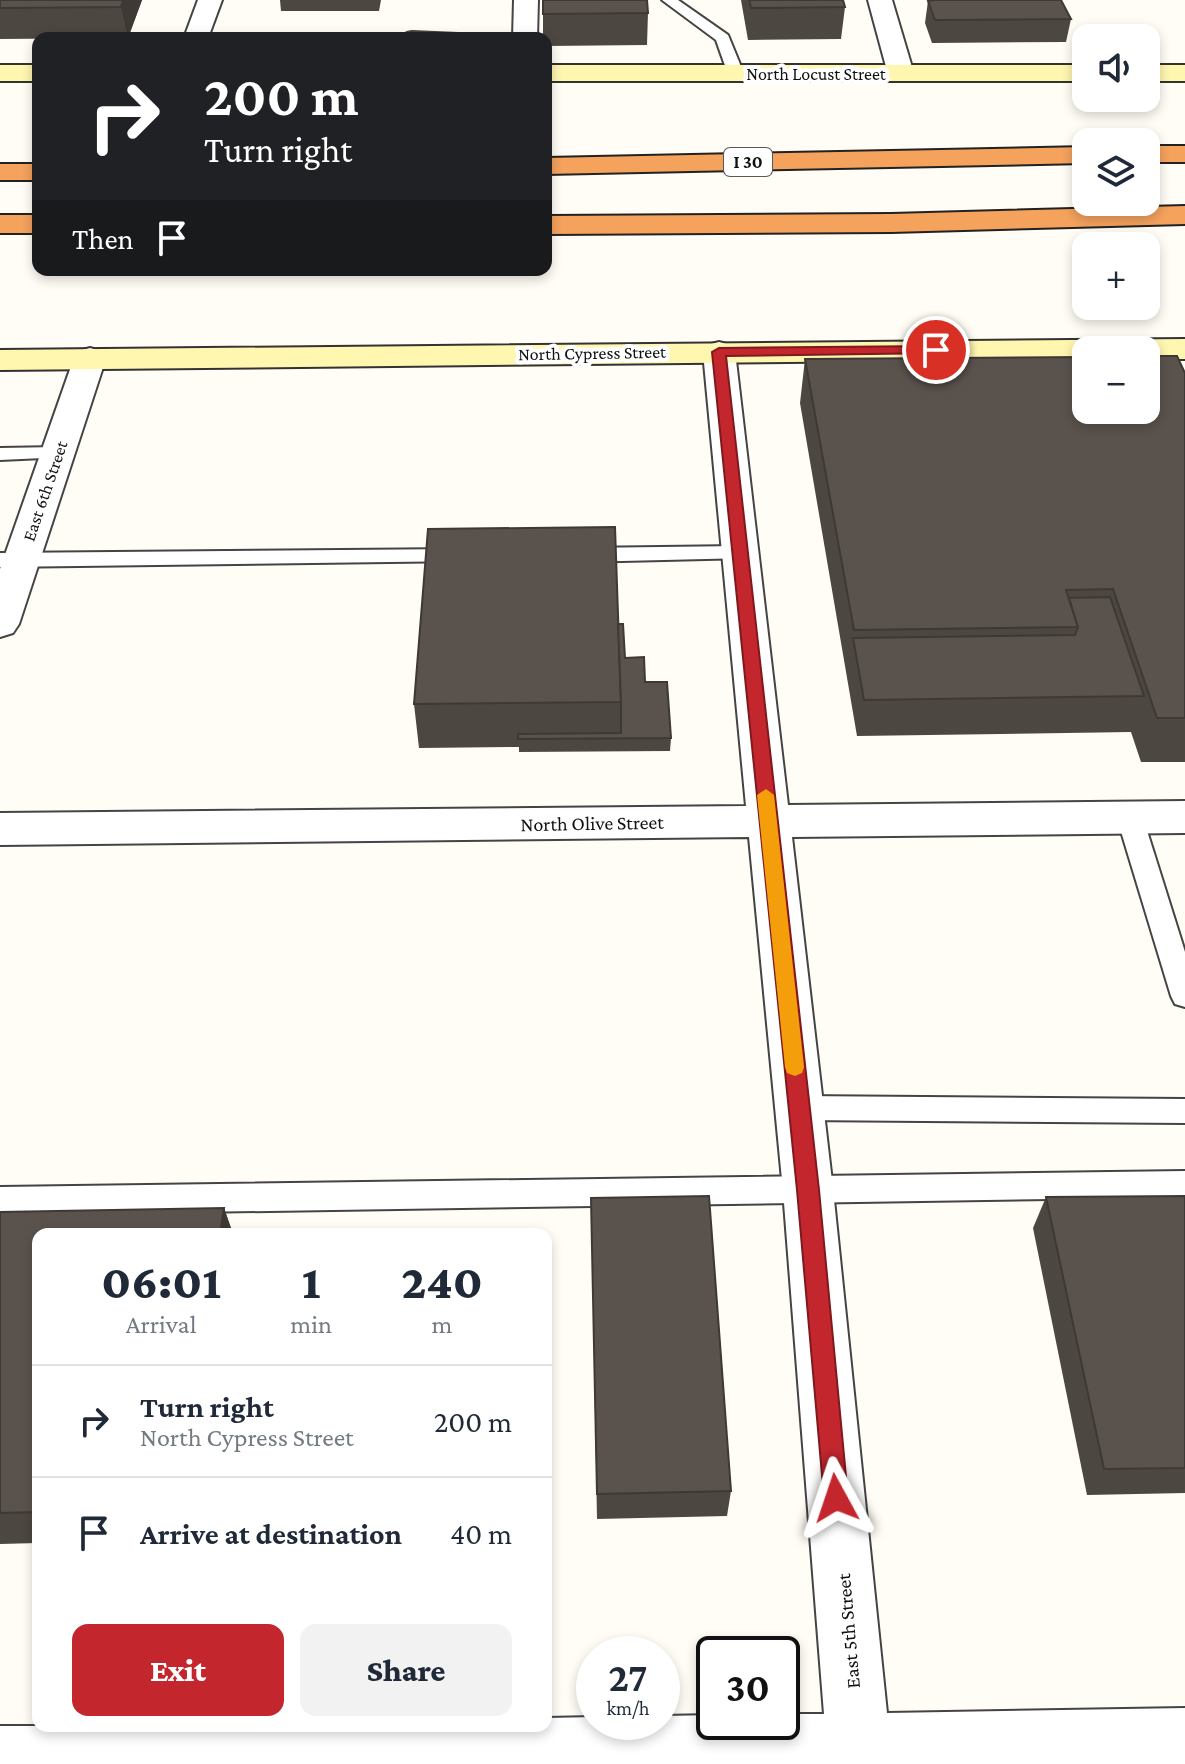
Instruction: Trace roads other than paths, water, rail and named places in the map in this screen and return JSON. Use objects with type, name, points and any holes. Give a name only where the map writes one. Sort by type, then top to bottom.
[{"type":"highway","points":[[1160,154],[1185,154]]},
{"type":"highway","name":"I 30","points":[[552,166],[1072,155]]},
{"type":"highway","points":[[0,172],[32,172]]},
{"type":"highway","points":[[552,225],[891,223],[1185,215]]},
{"type":"highway","points":[[0,224],[32,224]]},
{"type":"main road","points":[[0,73],[32,73]]},
{"type":"main road","name":"North Locust Street","points":[[552,73],[1072,73]]},
{"type":"main road","points":[[1160,73],[1185,73]]},
{"type":"main road","name":"North Cypress Street","points":[[0,360],[1185,349]]},
{"type":"street","points":[[198,32],[210,0]]},
{"type":"street","points":[[525,32],[526,0]]},
{"type":"street","points":[[880,0],[901,74]]},
{"type":"street","name":"East 5th Street","points":[[719,352],[808,1190],[859,1754]]},
{"type":"street","name":"East 6th Street","points":[[0,624],[11,560],[58,453],[90,358]]},
{"type":"street","name":"North Olive Street","points":[[0,829],[1185,817]]},
{"type":"street","points":[[0,1758],[859,1754],[1185,1740]]},
{"type":"lane","points":[[669,0],[723,38],[736,74]]},
{"type":"lane","points":[[0,454],[58,453]]},
{"type":"lane","points":[[565,555],[740,553]]},
{"type":"lane","points":[[11,560],[485,556]]},
{"type":"lane","points":[[1130,818],[1185,996]]},
{"type":"lane","points":[[799,1108],[1185,1111]]},
{"type":"lane","points":[[0,1201],[1185,1184]]}]
